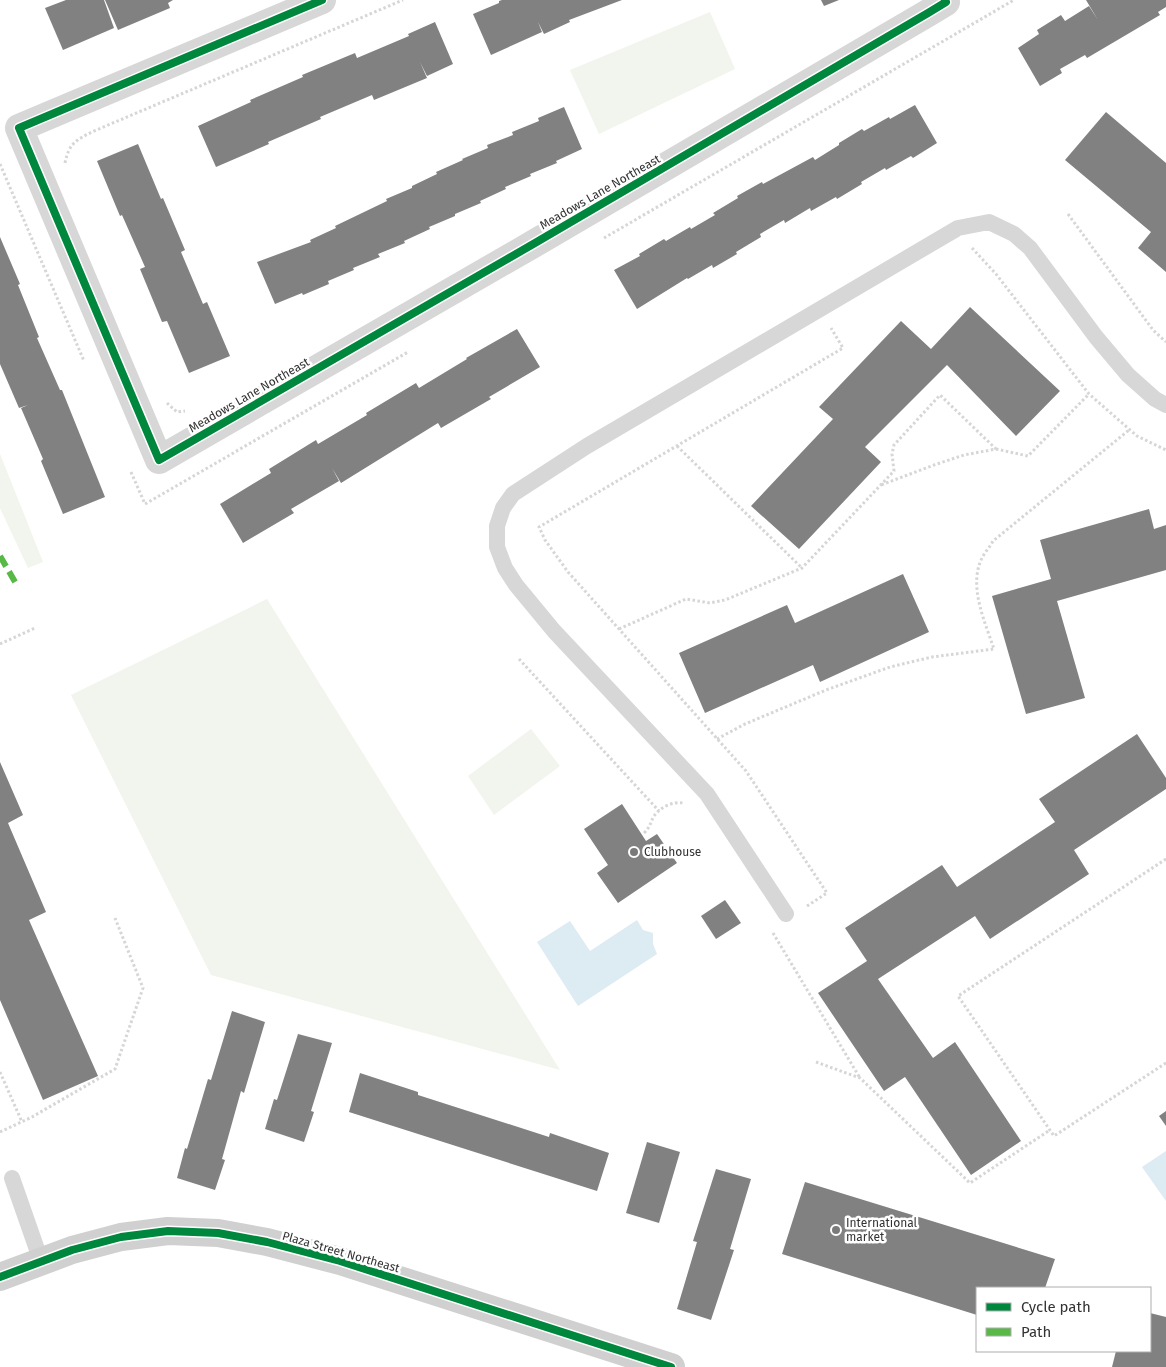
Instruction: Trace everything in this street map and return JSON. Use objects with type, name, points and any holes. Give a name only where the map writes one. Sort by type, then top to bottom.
[{"type":"main road","name":"Plaza Street Northeast","points":[[0,1277],[72,1250],[121,1237],[168,1232],[218,1233],[267,1242],[340,1262],[671,1367]]},
{"type":"street","name":"Meadows Lane Northeast","points":[[322,0],[19,128],[159,460],[526,248],[947,1]]},
{"type":"lane","points":[[786,914],[707,794],[554,631],[516,585],[505,568],[498,547],[497,526],[503,508],[513,494],[587,446],[958,228],[989,222],[1014,234],[1030,248],[1096,337],[1128,374],[1155,399],[1166,405]]},
{"type":"lane","points":[[12,1178],[41,1261]]},
{"type":"path","points":[[65,165],[68,151],[78,139],[94,131],[403,0]]},
{"type":"path","points":[[1068,214],[1153,330],[1166,342]]},
{"type":"path","points":[[969,244],[996,274],[1089,394],[1137,436],[1166,450]]},
{"type":"path","points":[[803,908],[827,893],[746,771],[568,572],[545,540],[540,528],[843,348],[830,325]]},
{"type":"path","points":[[881,485],[956,458],[996,449],[1028,456],[1089,394]]},
{"type":"path","points":[[619,629],[686,599],[710,603],[725,600],[802,568],[894,471],[892,454],[894,444],[940,395],[996,449]]},
{"type":"path","points":[[718,739],[744,724],[890,667],[932,656],[994,649],[979,601],[977,578],[982,559],[993,541],[1129,430]]},
{"type":"path","points":[[677,446],[802,568]]},
{"type":"path","points":[[0,644],[35,628]]},
{"type":"path","points":[[519,659],[659,811]]},
{"type":"path","points":[[644,833],[650,827],[654,816],[659,811],[670,804],[679,802],[687,804]]},
{"type":"path","points":[[1166,859],[958,996],[1054,1136],[1166,1063]]},
{"type":"path","points":[[0,1132],[22,1122],[116,1070],[143,988],[115,918]]},
{"type":"path","points":[[770,928],[860,1078],[970,1183],[1050,1130]]},
{"type":"path","points":[[816,1062],[860,1078]]},
{"type":"path","points":[[0,1072],[22,1122]]},
{"type":"shaded area","points":[[710,12],[735,69],[599,134],[570,70]]},
{"type":"shaded area","points":[[0,454],[43,562],[28,568],[0,508]]},
{"type":"shaded area","points":[[267,599],[560,1070],[211,975],[71,695]]},
{"type":"shaded area","points":[[531,729],[560,766],[494,815],[468,776]]},
{"type":"shaded area","points":[[637,920],[643,930],[653,933],[653,944],[657,954],[578,1006],[537,942],[570,921],[590,951]]},
{"type":"shaded area","points":[[1166,1151],[1166,1201],[1142,1167]]},
{"type":"building","points":[[66,0],[104,0],[114,28],[63,50],[45,8]]},
{"type":"building","points":[[105,0],[173,0],[168,3],[170,8],[118,30]]},
{"type":"building","points":[[502,0],[622,0],[569,20],[570,22],[544,34],[538,22],[542,32],[491,55],[473,14]]},
{"type":"building","points":[[821,0],[839,0],[824,6]]},
{"type":"building","points":[[1086,0],[1166,0],[1166,7],[1158,12],[1160,15],[1087,58],[1085,55],[1060,69],[1062,73],[1040,86],[1018,48],[1039,34],[1037,30],[1061,15],[1065,21],[1089,6],[1098,20]]},
{"type":"building","points":[[435,22],[453,64],[427,76],[420,62],[427,78],[374,100],[372,95],[320,117],[321,119],[216,167],[198,126],[251,102],[250,100],[303,77],[302,75],[355,53],[357,58],[409,36],[408,34]]},
{"type":"building","points":[[915,105],[937,143],[913,158],[911,156],[886,170],[885,168],[837,199],[836,197],[811,211],[810,208],[785,223],[784,220],[760,234],[761,237],[736,252],[737,254],[713,268],[712,265],[687,278],[637,309],[614,270],[640,256],[639,254],[664,239],[666,241],[715,215],[713,213],[738,198],[737,196],[762,182],[763,184],[813,157],[815,160],[862,129],[864,131]]},
{"type":"building","points":[[564,107],[582,149],[556,161],[557,163],[530,174],[531,176],[505,187],[506,189],[480,201],[481,203],[429,227],[430,229],[404,241],[405,243],[378,254],[380,257],[328,281],[329,284],[275,304],[257,262],[311,242],[310,240],[336,228],[335,226],[437,174],[436,172],[488,148],[487,145],[513,135],[512,132],[539,121],[538,118]]},
{"type":"building","points":[[1106,112],[1166,163],[1166,272],[1138,248],[1151,232],[1065,160]]},
{"type":"building","points":[[138,144],[185,250],[181,252],[203,304],[207,302],[230,356],[189,373],[167,321],[162,322],[140,269],[145,267],[122,215],[120,216],[97,161]]},
{"type":"building","points":[[0,237],[20,284],[18,285],[39,337],[37,338],[60,390],[62,390],[105,497],[63,514],[41,461],[43,459],[21,408],[28,405],[19,408],[0,364]]},
{"type":"building","points":[[970,307],[1060,391],[1016,436],[947,365],[865,447],[881,462],[799,549],[751,506],[833,419],[819,407],[901,321],[931,349]]},
{"type":"building","points":[[517,329],[540,367],[489,397],[491,399],[441,428],[438,423],[341,483],[332,468],[339,481],[291,509],[294,513],[243,543],[220,504],[271,473],[269,469],[316,440],[318,444],[416,383],[419,388]]},
{"type":"building","points":[[1149,509],[1154,529],[1166,525],[1166,570],[1057,601],[1085,698],[1026,714],[992,596],[1051,579],[1040,540]]},
{"type":"building","points":[[903,574],[929,632],[820,682],[813,665],[705,713],[679,653],[787,605],[795,623]]},
{"type":"building","points":[[1137,734],[1166,778],[1166,789],[1074,850],[1089,874],[990,939],[975,916],[878,979],[933,1058],[955,1042],[1021,1141],[971,1175],[905,1077],[884,1091],[818,993],[867,961],[845,928],[942,865],[957,887],[1055,822],[1039,799]]},
{"type":"building","points":[[0,762],[23,815],[8,823],[46,912],[29,920],[98,1076],[43,1100],[0,1000]]},
{"type":"building","name":"Clubhouse","points":[[622,804],[646,841],[657,834],[677,863],[618,903],[597,873],[608,865],[584,829]]},
{"type":"building","points":[[725,900],[741,923],[716,939],[701,916]]},
{"type":"building","points":[[232,1011],[265,1022],[244,1093],[241,1091],[222,1159],[225,1160],[215,1190],[177,1178],[185,1148],[187,1149],[208,1079],[211,1080]]},
{"type":"building","points":[[298,1034],[332,1043],[311,1111],[314,1112],[304,1142],[265,1129],[274,1099],[277,1100]]},
{"type":"building","points":[[360,1073],[418,1092],[418,1095],[549,1137],[550,1133],[609,1153],[597,1191],[349,1112]]},
{"type":"building","points":[[1166,1111],[1166,1126],[1159,1116]]},
{"type":"building","points":[[647,1142],[680,1152],[659,1223],[626,1213]]},
{"type":"building","points":[[716,1169],[751,1179],[730,1249],[734,1250],[711,1320],[677,1309],[697,1242],[693,1241]]},
{"type":"building","points":[[805,1182],[1055,1259],[1045,1287],[976,1287],[976,1315],[782,1254]]},
{"type":"building","points":[[1151,1313],[1166,1317],[1166,1367],[1112,1367],[1116,1352],[1151,1352]]},
{"type":"marked path","points":[[0,556],[18,587]]},
{"type":"cycle path","points":[[322,0],[19,128],[159,460],[535,243],[928,13],[946,2],[945,0]]},
{"type":"cycle path","points":[[0,1277],[72,1250],[121,1237],[168,1231],[218,1233],[267,1242],[340,1261],[671,1367]]},
{"type":"place","name":"Clubhouse","points":[[634,852]]},
{"type":"place","name":"International market","points":[[836,1230]]}]
